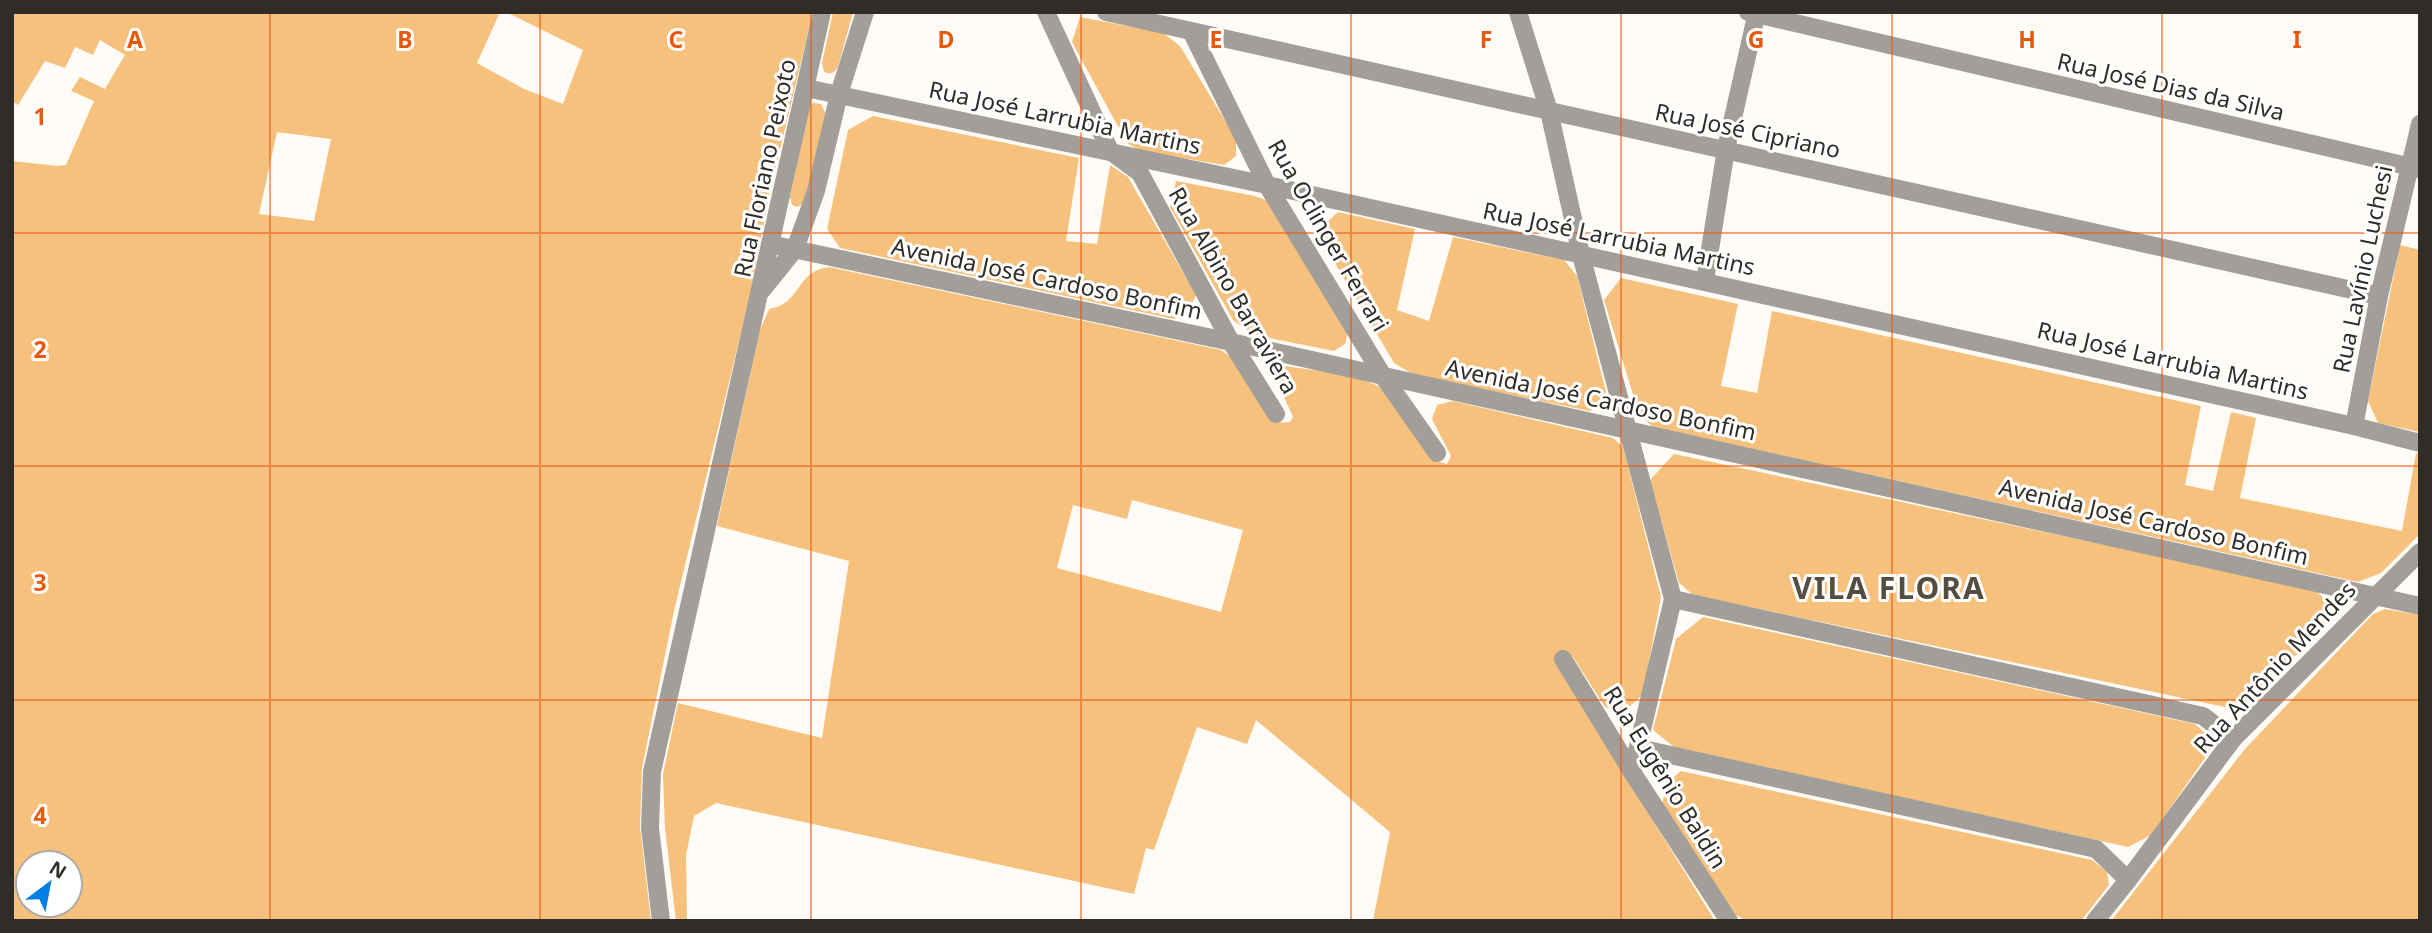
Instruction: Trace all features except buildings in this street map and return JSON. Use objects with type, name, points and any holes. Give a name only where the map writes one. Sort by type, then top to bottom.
[{"type":"street","name":"Rua Floriano Peixoto","points":[[760,293],[822,12]]},
{"type":"street","name":"Rua Floriano Peixoto","points":[[760,293],[795,249],[816,191],[839,94],[866,12]]},
{"type":"street","name":"Rua Albino Barraviera","points":[[1046,12],[1110,151],[1140,173],[1231,342],[1276,414]]},
{"type":"street","name":"Rua José Cipriano","points":[[1106,12],[2379,296]]},
{"type":"street","points":[[1518,12],[1549,111],[1581,255],[1673,599],[1632,772]]},
{"type":"street","points":[[1704,281],[1726,149],[1754,13]]},
{"type":"street","name":"Rua José Dias da Silva","points":[[1754,13],[2414,168]]},
{"type":"street","name":"Rua Oclinger Ferrari","points":[[1192,33],[1267,185],[1383,376],[1437,453]]},
{"type":"street","name":"Rua José Larrubia Martins","points":[[806,88],[1110,151],[1704,281],[2420,443]]},
{"type":"street","name":"Rua Lavínio Luchesi","points":[[2354,426],[2379,296],[2414,168],[2420,124]]},
{"type":"street","name":"Avenida José Cardoso Bonfim","points":[[770,244],[1231,342],[2420,606]]},
{"type":"street","points":[[661,921],[650,828],[652,772],[685,614],[760,293]]},
{"type":"street","name":"Rua Antônio Mendes","points":[[2095,921],[2233,739],[2420,552]]},
{"type":"street","points":[[1673,599],[2203,716],[2233,739]]},
{"type":"street","name":"Rua Eugênio Baldin","points":[[1563,659],[1632,772],[1729,921]]},
{"type":"street","points":[[1639,748],[2096,849],[2128,880]]},
{"type":"shaded area","points":[[12,12],[500,12],[477,63],[524,89],[563,104],[583,50],[506,12],[813,12],[770,191],[751,291],[674,611],[642,768],[640,827],[651,921],[12,921],[12,161],[66,165],[94,101],[71,91],[80,77],[105,89],[125,55],[100,40],[93,55],[75,47],[65,68],[45,61],[18,105],[12,101]],"holes":[[[277,132],[331,139],[314,221],[259,214]]]},
{"type":"shaded area","points":[[833,12],[853,12],[838,67],[829,73],[824,72],[822,63]]},
{"type":"shaded area","points":[[1080,17],[1163,33],[1180,46],[1236,139],[1236,156],[1224,165],[1141,151],[1127,143],[1072,42]]},
{"type":"shaded area","points":[[813,103],[821,104],[826,114],[806,198],[803,204],[797,207],[792,205],[790,197],[809,106]]},
{"type":"shaded area","points":[[873,116],[1079,158],[1066,241],[1097,244],[1110,165],[1128,177],[1196,295],[1188,311],[1174,319],[840,248],[827,229],[848,130]]},
{"type":"shaded area","points":[[1176,181],[1255,196],[1268,201],[1348,332],[1345,344],[1334,351],[1254,335],[1233,320],[1170,207]]},
{"type":"shaded area","points":[[1338,212],[1415,229],[1397,310],[1429,321],[1453,237],[1564,260],[1577,276],[1606,392],[1602,404],[1590,411],[1414,375],[1394,363],[1322,241],[1328,221]]},
{"type":"shaded area","points":[[2400,245],[2420,250],[2420,432],[2378,423],[2368,401]]},
{"type":"shaded area","points":[[829,267],[1221,350],[1235,360],[1269,419],[1276,423],[1290,422],[1293,417],[1278,384],[1286,366],[1365,381],[1386,391],[1394,399],[1426,452],[1447,464],[1451,456],[1432,419],[1437,405],[1453,401],[1613,438],[1623,447],[1661,597],[1643,694],[1628,708],[1619,711],[1605,707],[1573,657],[1566,652],[1556,664],[1715,921],[1373,921],[1390,832],[1256,720],[1247,744],[1197,727],[1154,850],[1146,848],[1134,894],[716,803],[694,816],[686,855],[687,921],[676,921],[665,829],[663,774],[678,703],[822,738],[849,561],[717,526],[760,330],[769,309],[788,301],[804,281],[818,270]],"holes":[[[1132,500],[1243,530],[1221,612],[1057,568],[1073,505],[1127,519]]]},
{"type":"shaded area","points":[[1621,278],[1738,304],[1721,386],[1757,393],[1772,311],[2201,406],[2185,485],[2213,491],[2231,412],[2256,418],[2240,498],[2402,531],[2416,453],[2420,454],[2420,534],[2381,573],[2358,582],[1653,427],[1639,414],[1604,300]]},
{"type":"shaded area","points":[[1674,454],[2314,589],[2331,605],[2330,620],[2252,700],[2225,707],[1693,595],[1679,583],[1650,480]]},
{"type":"shaded area","points":[[2385,609],[2420,615],[2420,921],[2111,921],[2245,749],[2373,614]]},
{"type":"shaded area","points":[[1703,617],[2195,724],[2207,735],[2210,751],[2151,835],[2128,847],[1674,747],[1653,730],[1676,639]]},
{"type":"shaded area","points":[[1681,771],[2092,860],[2107,872],[2109,885],[2081,921],[1746,921],[1736,915],[1662,806],[1666,784]]},
{"type":"district","name":"VILA FLORA","points":[[1889,587]]}]
